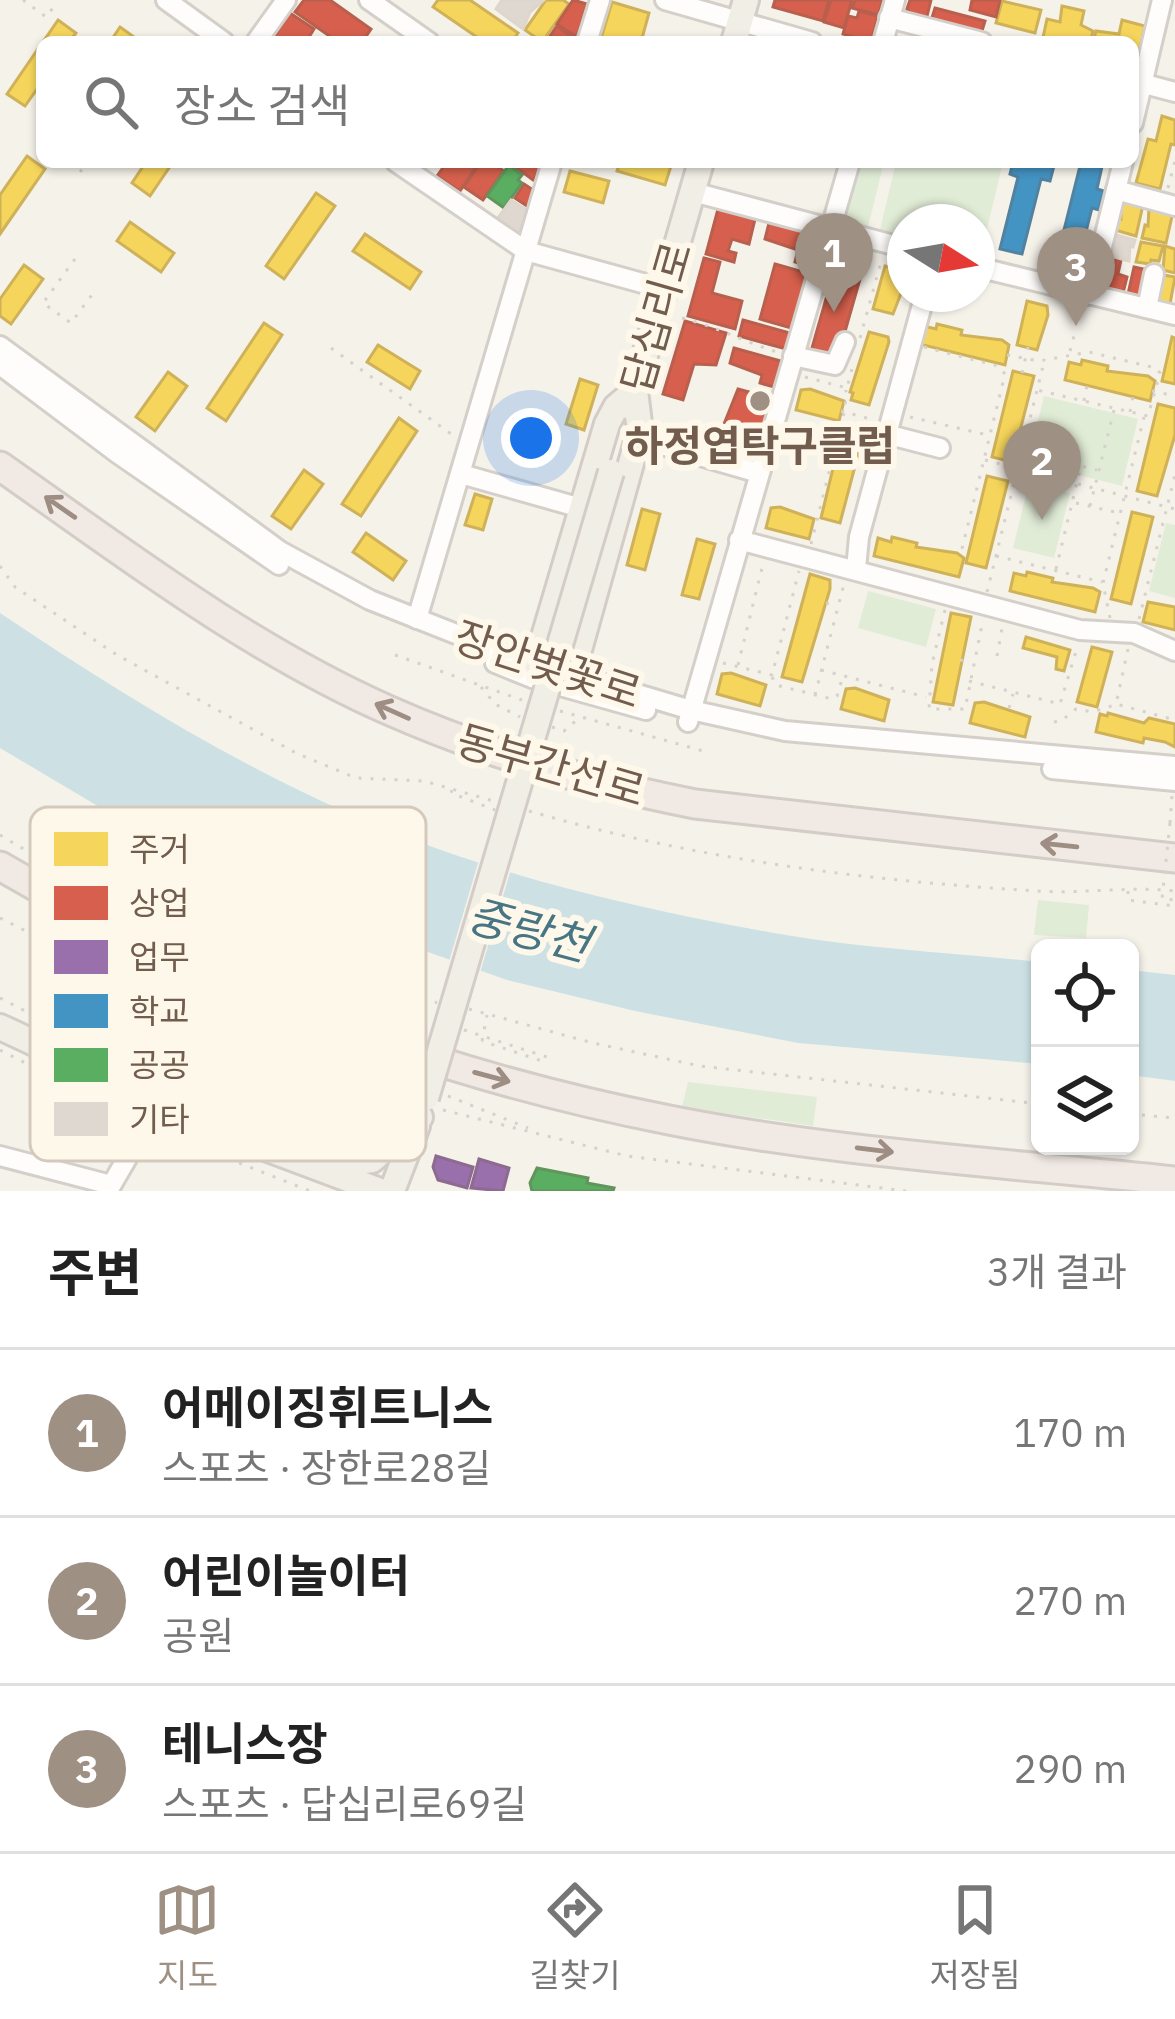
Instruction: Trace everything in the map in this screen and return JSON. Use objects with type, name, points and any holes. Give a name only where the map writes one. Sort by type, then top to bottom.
[{"type":"highway","name":"동부간선로","points":[[0,466],[250,637],[384,708],[497,754],[578,779],[695,804],[1175,857]]},
{"type":"highway","points":[[0,866],[30,883]]},
{"type":"highway","points":[[426,1057],[695,1125],[920,1155],[1175,1180]]},
{"type":"main road","name":"답십리로","points":[[426,1095],[699,168]]},
{"type":"main road","points":[[536,664],[609,419],[635,392],[640,406],[638,438],[572,675]]},
{"type":"main road","points":[[0,1027],[30,1044]]},
{"type":"main road","points":[[270,1161],[314,1179],[380,1191]]},
{"type":"main road","points":[[314,1179],[369,1161]]},
{"type":"main road","points":[[392,1191],[403,1161]]},
{"type":"street","points":[[260,36],[286,0]]},
{"type":"street","points":[[369,0],[420,36]]},
{"type":"street","points":[[665,0],[791,36]]},
{"type":"street","points":[[1139,79],[1162,0]]},
{"type":"street","points":[[168,1],[216,36]]},
{"type":"street","points":[[588,36],[597,1]]},
{"type":"street","points":[[892,9],[966,36]]},
{"type":"street","points":[[1139,82],[1175,92]]},
{"type":"street","points":[[405,168],[526,251],[664,289]]},
{"type":"street","points":[[418,619],[550,168]]},
{"type":"street","points":[[689,716],[848,168]]},
{"type":"street","points":[[1090,295],[1122,168]]},
{"type":"street","points":[[1116,190],[1169,205]]},
{"type":"street","points":[[693,192],[887,244]]},
{"type":"street","points":[[995,271],[1147,308],[1174,309]]},
{"type":"street","points":[[1147,308],[1154,274]]},
{"type":"street","points":[[851,572],[920,312]]},
{"type":"street","points":[[789,359],[835,365],[845,342]]},
{"type":"street","name":"장안벚꽃로","points":[[0,346],[280,551],[370,600],[536,664],[689,716],[785,731],[1175,766]]},
{"type":"street","name":"장안벚꽃로","points":[[0,365],[99,416],[253,549],[364,610],[532,678],[805,746],[1174,785]]},
{"type":"street","points":[[889,423],[940,448]]},
{"type":"street","name":"답십리로","points":[[638,438],[759,473]]},
{"type":"street","points":[[460,473],[581,508]]},
{"type":"street","points":[[739,540],[1080,630],[1134,633],[1175,652]]},
{"type":"street","points":[[0,1156],[109,1188],[126,1161]]},
{"type":"path","points":[[23,0],[46,17],[56,4]]},
{"type":"path","points":[[1169,205],[1175,161]]},
{"type":"path","points":[[80,172],[83,168]]},
{"type":"path","points":[[75,259],[43,303],[71,322],[94,292]]},
{"type":"path","points":[[682,318],[727,330],[736,340],[789,359]]},
{"type":"path","points":[[1070,353],[1074,336]]},
{"type":"path","points":[[910,344],[1003,369],[960,556]]},
{"type":"path","points":[[1022,373],[1028,347]]},
{"type":"path","points":[[331,348],[460,441]]},
{"type":"path","points":[[1007,356],[1044,361],[1089,352],[1156,368],[1160,373],[1148,416],[1037,390]]},
{"type":"path","points":[[986,596],[1044,361]]},
{"type":"path","points":[[1084,401],[1088,385]]},
{"type":"path","points":[[809,549],[847,388]]},
{"type":"path","points":[[1154,391],[1175,396]]},
{"type":"path","points":[[1130,412],[1133,396]]},
{"type":"path","points":[[1090,506],[1114,408]]},
{"type":"path","points":[[843,412],[990,436]]},
{"type":"path","points":[[1112,623],[1103,583],[1144,416]]},
{"type":"path","points":[[1022,451],[1099,470]]},
{"type":"path","points":[[984,460],[1175,509]]},
{"type":"path","points":[[1056,571],[1082,466]]},
{"type":"path","points":[[1137,625],[1175,475]]},
{"type":"path","points":[[1073,502],[1121,514]]},
{"type":"path","points":[[737,667],[765,556]]},
{"type":"path","points":[[996,556],[1103,583]]},
{"type":"path","points":[[801,563],[773,684],[836,699],[843,676]]},
{"type":"path","points":[[0,566],[15,587],[117,655],[238,725],[336,772],[366,779],[412,779],[512,806]]},
{"type":"path","points":[[1040,575],[1042,567]]},
{"type":"path","points":[[814,695],[851,572]]},
{"type":"path","points":[[1084,586],[1086,578]]},
{"type":"path","points":[[947,602],[933,659],[929,709],[963,711],[984,616],[981,611]]},
{"type":"path","points":[[826,603],[838,605]]},
{"type":"path","points":[[998,656],[1005,620]]},
{"type":"path","points":[[969,681],[1062,703],[1079,640]]},
{"type":"path","points":[[1116,704],[1129,650],[1125,645]]},
{"type":"path","points":[[395,656],[529,702]]},
{"type":"path","points":[[960,660],[972,662]]},
{"type":"path","points":[[716,661],[772,676]]},
{"type":"path","points":[[810,661],[843,676],[928,698]]},
{"type":"path","points":[[870,692],[872,683]]},
{"type":"path","points":[[1009,708],[1013,692]]},
{"type":"path","points":[[1054,722],[1076,710],[1092,712],[1116,704],[1175,720]]},
{"type":"path","points":[[592,720],[594,705]]},
{"type":"path","points":[[558,711],[707,752]]},
{"type":"path","points":[[1174,785],[1162,899],[1175,903]]},
{"type":"path","points":[[452,788],[451,793],[496,811]]},
{"type":"path","points":[[529,811],[628,838],[759,862],[1038,891],[1175,891]]},
{"type":"path","points":[[0,836],[30,854]]},
{"type":"path","points":[[1128,890],[1128,900],[1175,903]]},
{"type":"path","points":[[0,918],[30,933]]},
{"type":"path","points":[[0,998],[30,1014]]},
{"type":"path","points":[[426,1007],[442,1001]]},
{"type":"path","points":[[465,1008],[700,1066],[1031,1104]]},
{"type":"path","points":[[460,1028],[548,1057],[542,1061],[482,1041],[487,1014]]},
{"type":"path","points":[[0,1050],[30,1065]]},
{"type":"path","points":[[426,1106],[627,1156],[906,1191]]},
{"type":"path","points":[[1139,1115],[1175,1118]]},
{"type":"path","points":[[270,1161],[314,1179]]},
{"type":"green space","points":[[858,168],[883,168],[868,227],[850,223],[845,213]]},
{"type":"green space","points":[[895,168],[1002,168],[993,204],[887,204],[887,232],[880,230]]},
{"type":"green space","points":[[1044,396],[1138,419],[1122,486],[1028,462]]},
{"type":"green space","points":[[1029,483],[1070,493],[1054,558],[1013,548]]},
{"type":"green space","points":[[1166,523],[1175,525],[1175,598],[1149,591]]},
{"type":"green space","points":[[868,591],[936,609],[926,647],[858,628]]},
{"type":"green space","points":[[1038,900],[1089,905],[1086,938],[1034,935]]},
{"type":"green space","points":[[688,1082],[817,1097],[813,1126],[682,1107]]},
{"type":"water","name":"중랑천","points":[[0,613],[213,745],[336,807],[99,807],[0,748]]},
{"type":"water","name":"중랑천","points":[[426,844],[568,889],[742,927],[849,944],[1031,961],[1031,1063],[798,1043],[507,980],[426,951]]},
{"type":"water","points":[[1139,971],[1175,975],[1175,1081],[1139,1076]]},
{"type":"pier","points":[[480,856],[512,866],[479,976],[448,965]]},
{"type":"building: 주거","points":[[438,0],[470,0],[518,33],[475,36],[433,7]]},
{"type":"building: 주거","points":[[546,0],[569,4],[546,36],[525,30]]},
{"type":"building: 주거","points":[[1002,1],[1041,10],[1035,33],[996,23]]},
{"type":"building: 주거","points":[[612,2],[649,13],[643,36],[602,36]]},
{"type":"building: 주거","points":[[1062,6],[1084,11],[1081,25],[1093,31],[1092,36],[1043,36],[1047,19],[1060,22]]},
{"type":"building: 주거","points":[[58,20],[76,33],[74,36],[47,36]]},
{"type":"building: 주거","points":[[1122,20],[1145,26],[1139,52],[1139,36],[1095,36],[1096,31],[1119,34]]},
{"type":"building: 주거","points":[[36,52],[36,90],[25,106],[7,94]]},
{"type":"building: 주거","points":[[1162,116],[1175,120],[1175,145],[1171,144],[1160,189],[1136,183],[1148,139],[1156,141]]},
{"type":"building: 주거","points":[[27,156],[36,168],[45,169],[0,234],[0,195]]},
{"type":"building: 주거","points":[[142,168],[169,168],[150,196],[132,183]]},
{"type":"building: 주거","points":[[618,168],[670,168],[665,185]]},
{"type":"building: 주거","points":[[570,171],[609,181],[603,203],[564,192]]},
{"type":"building: 주거","points":[[316,193],[335,206],[284,279],[266,266]]},
{"type":"building: 주거","points":[[1125,201],[1143,205],[1136,236],[1115,230]]},
{"type":"building: 주거","points":[[1149,207],[1173,212],[1166,243],[1142,238]]},
{"type":"building: 주거","points":[[130,222],[174,253],[161,272],[117,241]]},
{"type":"building: 주거","points":[[365,234],[421,272],[410,289],[353,251]]},
{"type":"building: 주거","points":[[1141,242],[1163,246],[1159,261],[1136,262]]},
{"type":"building: 주거","points":[[1165,246],[1175,249],[1175,273],[1163,270]]},
{"type":"building: 주거","points":[[24,265],[43,279],[11,324],[0,316],[0,299]]},
{"type":"building: 주거","points":[[887,266],[887,312],[894,312],[893,314],[873,309]]},
{"type":"building: 주거","points":[[1158,274],[1175,277],[1170,304],[1152,301]]},
{"type":"building: 주거","points":[[1027,301],[1047,306],[1037,350],[1017,345]]},
{"type":"building: 주거","points":[[264,323],[282,335],[226,421],[207,408]]},
{"type":"building: 주거","points":[[937,324],[962,330],[961,335],[1002,340],[1009,345],[1005,365],[919,344],[924,326],[936,329]]},
{"type":"building: 주거","points":[[869,332],[888,337],[889,342],[869,405],[851,400],[850,392]]},
{"type":"building: 주거","points":[[1175,338],[1175,384],[1162,381]]},
{"type":"building: 주거","points":[[378,345],[420,371],[410,389],[367,362]]},
{"type":"building: 주거","points":[[1082,360],[1108,366],[1107,371],[1148,376],[1155,381],[1150,401],[1065,380],[1069,362],[1081,365]]},
{"type":"building: 주거","points":[[1013,371],[1034,376],[1012,462],[992,457]]},
{"type":"building: 주거","points":[[168,372],[187,386],[155,431],[136,417]]},
{"type":"building: 주거","points":[[580,379],[598,385],[584,430],[566,424]]},
{"type":"building: 주거","points":[[801,390],[844,401],[839,421],[796,410]]},
{"type":"building: 주거","points":[[1158,404],[1175,408],[1175,435],[1157,496],[1137,491]]},
{"type":"building: 주거","points":[[399,418],[417,431],[361,516],[342,504]]},
{"type":"building: 주거","points":[[842,431],[863,436],[840,523],[821,518]]},
{"type":"building: 주거","points":[[304,470],[323,484],[291,529],[272,516]]},
{"type":"building: 주거","points":[[987,476],[1008,481],[986,568],[966,563]]},
{"type":"building: 주거","points":[[475,494],[492,499],[483,530],[465,525]]},
{"type":"building: 주거","points":[[771,508],[814,519],[809,539],[766,528]]},
{"type":"building: 주거","points":[[642,509],[660,514],[645,570],[627,565]]},
{"type":"building: 주거","points":[[1132,512],[1153,517],[1131,604],[1111,599]]},
{"type":"building: 주거","points":[[366,533],[406,561],[393,580],[353,552]]},
{"type":"building: 주거","points":[[892,537],[917,543],[916,547],[957,553],[964,558],[959,577],[874,556],[878,538],[891,542]]},
{"type":"building: 주거","points":[[697,539],[715,544],[699,599],[682,595]]},
{"type":"building: 주거","points":[[1027,572],[1100,592],[1095,612],[1010,591],[1014,573],[1026,576]]},
{"type":"building: 주거","points":[[810,574],[830,580],[830,589],[802,682],[782,677]]},
{"type":"building: 주거","points":[[1148,602],[1175,607],[1175,630],[1143,622]]},
{"type":"building: 주거","points":[[951,613],[971,617],[953,705],[933,702]]},
{"type":"building: 주거","points":[[1026,637],[1070,650],[1064,671],[1056,669],[1057,657],[1023,648]]},
{"type":"building: 주거","points":[[1092,647],[1112,652],[1097,707],[1077,702]]},
{"type":"building: 주거","points":[[722,674],[766,685],[760,706],[717,694]]},
{"type":"building: 주거","points":[[846,689],[889,700],[884,721],[841,709]]},
{"type":"building: 주거","points":[[975,703],[1030,717],[1025,737],[970,723]]},
{"type":"building: 주거","points":[[1100,714],[1144,723],[1149,718],[1175,724],[1175,747],[1096,732]]},
{"type":"building: 상업","points":[[304,0],[330,0],[371,29],[366,36],[329,36],[295,12]]},
{"type":"building: 상업","points":[[573,0],[587,4],[577,36],[557,24]]},
{"type":"building: 상업","points":[[775,0],[829,0],[823,21],[773,7]]},
{"type":"building: 상업","points":[[831,0],[852,0],[844,28],[824,22]]},
{"type":"building: 상업","points":[[855,0],[883,0],[878,15],[852,8]]},
{"type":"building: 상업","points":[[910,0],[931,0],[926,20],[907,9]]},
{"type":"building: 상업","points":[[972,0],[1000,0],[996,17],[970,10]]},
{"type":"building: 상업","points":[[935,8],[985,21],[981,34],[931,21]]},
{"type":"building: 상업","points":[[859,11],[878,16],[873,36],[843,34],[848,16],[857,18]]},
{"type":"building: 상업","points":[[290,13],[314,29],[310,36],[274,36]]},
{"type":"building: 상업","points":[[557,26],[571,36],[550,36]]},
{"type":"building: 상업","points":[[443,168],[475,168],[460,191],[437,176]]},
{"type":"building: 상업","points":[[477,168],[504,171],[483,200],[464,187]]},
{"type":"building: 상업","points":[[517,168],[541,169],[533,180]]},
{"type":"building: 상업","points":[[524,184],[533,190],[530,208],[515,198]]},
{"type":"building: 상업","points":[[718,209],[755,219],[749,244],[732,239],[728,251],[736,253],[734,262],[706,254]]},
{"type":"building: 상업","points":[[769,223],[809,233],[816,242],[810,266],[795,262],[798,250],[765,239]]},
{"type":"building: 상업","points":[[846,244],[868,251],[836,363],[810,355],[840,250]]},
{"type":"building: 상업","points":[[1104,256],[1121,260],[1118,274],[1127,277],[1123,293],[1104,288],[1098,281]]},
{"type":"building: 상업","points":[[704,258],[720,262],[712,293],[742,301],[735,329],[688,316]]},
{"type":"building: 상업","points":[[775,264],[807,273],[791,328],[760,319]]},
{"type":"building: 상업","points":[[1134,267],[1152,271],[1146,298],[1128,294]]},
{"type":"building: 상업","points":[[743,320],[790,333],[786,349],[739,336]]},
{"type":"building: 상업","points":[[685,321],[726,333],[716,365],[694,364],[683,400],[663,394]]},
{"type":"building: 상업","points":[[734,348],[781,361],[774,387],[760,383],[762,375],[730,363]]},
{"type":"building: 상업","points":[[738,389],[771,398],[759,440],[722,429]]},
{"type":"building: 업무","points":[[436,1156],[473,1167],[467,1188],[438,1180],[433,1167]]},
{"type":"building: 업무","points":[[479,1159],[509,1168],[503,1191],[471,1188]]},
{"type":"building: 학교","points":[[1012,168],[1053,168],[1050,181],[1041,179],[1022,254],[1000,249],[1018,177],[1010,174]]},
{"type":"building: 학교","points":[[1080,168],[1102,168],[1097,189],[1104,191],[1099,210],[1092,208],[1077,267],[1056,262]]},
{"type":"building: 공공","points":[[507,168],[522,175],[518,180],[522,183],[504,208],[487,196]]},
{"type":"building: 공공","points":[[537,1168],[614,1188],[532,1191],[530,1183]]},
{"type":"building: 기타","points":[[502,0],[544,0],[530,12],[523,29],[496,9]]},
{"type":"building: 기타","points":[[511,200],[528,211],[525,232],[515,234],[496,221]]},
{"type":"building: 기타","points":[[1109,233],[1135,240],[1129,261],[1103,254]]},
{"type":"place","name":"어메이징휘트니스","points":[[834,312]]},
{"type":"place","name":"테니스장","points":[[1076,326]]},
{"type":"place","name":"하정엽탁구클럽","points":[[760,401]]},
{"type":"place","name":"어린이놀이터","points":[[1042,520]]}]
